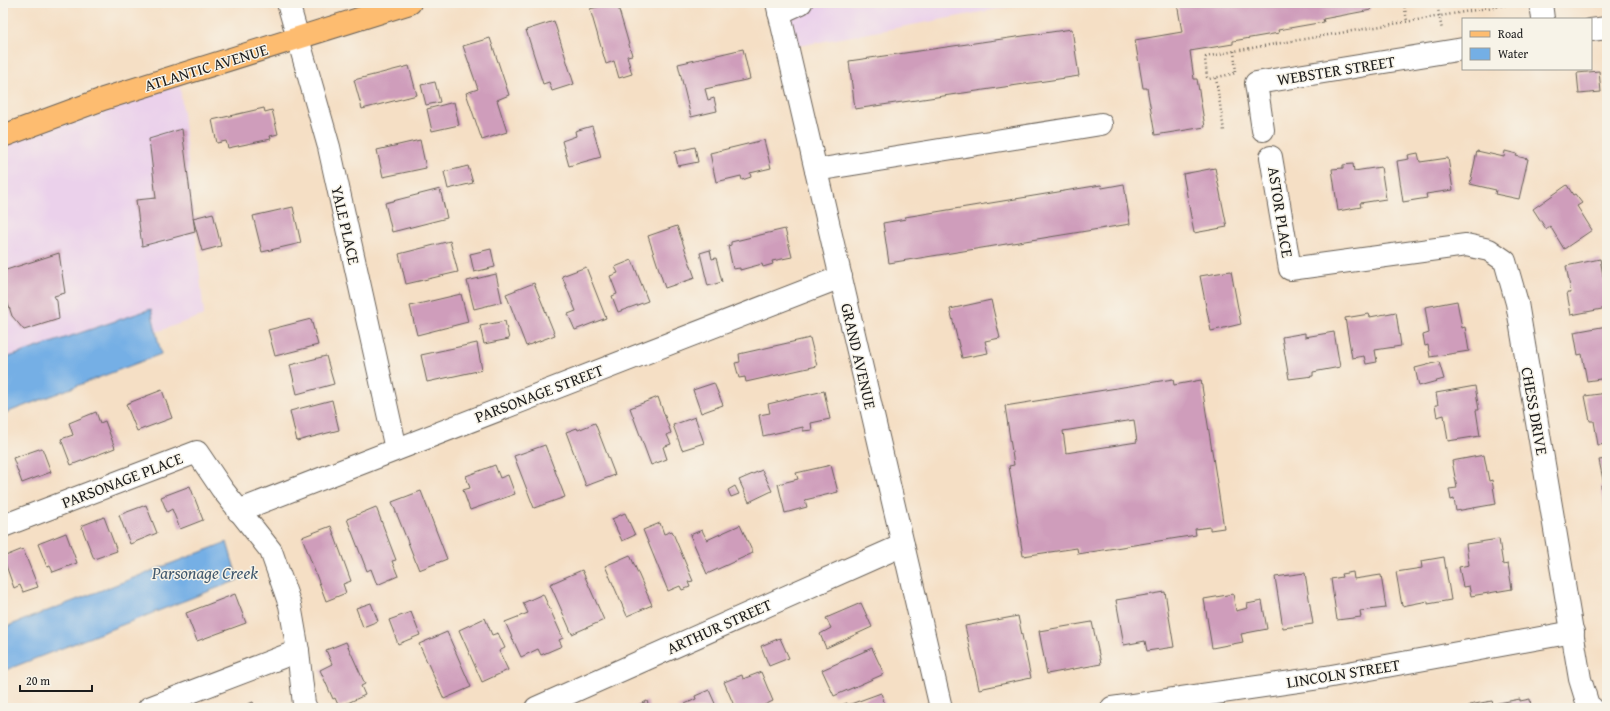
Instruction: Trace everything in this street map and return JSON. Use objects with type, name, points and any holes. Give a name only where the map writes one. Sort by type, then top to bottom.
[{"type":"main road","name":"ATLANTIC AVENUE","points":[[3,136],[103,99],[410,3]]},
{"type":"street","name":"YALE PLACE","points":[[288,3],[329,147],[396,449]]},
{"type":"street","points":[[778,8],[801,3]]},
{"type":"street","points":[[1541,3],[1543,18]]},
{"type":"street","name":"GRAND AVENUE","points":[[778,8],[941,708]]},
{"type":"street","points":[[1592,30],[1607,28]]},
{"type":"street","name":"WEBSTER STREET","points":[[1263,130],[1256,83],[1462,49]]},
{"type":"street","points":[[816,170],[1101,124]]},
{"type":"street","name":"ASTOR PLACE","points":[[1271,156],[1290,269],[1360,260]]},
{"type":"street","name":"CHESS DRIVE","points":[[1360,260],[1466,245],[1489,250],[1504,261],[1517,303],[1580,679],[1588,705],[1592,708]]},
{"type":"street","name":"PARSONAGE STREET","points":[[238,511],[840,276]]},
{"type":"street","name":"PARSONAGE PLACE","points":[[3,526],[197,452],[238,511]]},
{"type":"street","points":[[238,511],[271,551],[290,605],[298,650],[304,704],[306,708]]},
{"type":"street","name":"ARTHUR STREET","points":[[536,708],[903,545]]},
{"type":"street","name":"LINCOLN STREET","points":[[1112,708],[1326,677],[1573,632]]},
{"type":"street","points":[[149,708],[298,650]]},
{"type":"path","points":[[1404,3],[1407,21]]},
{"type":"path","points":[[1437,3],[1439,16]]},
{"type":"path","points":[[1234,52],[1236,73],[1209,79],[1207,77],[1206,57],[1407,21],[1516,3]]},
{"type":"path","points":[[1216,78],[1224,131]]},
{"type":"shaded area","points":[[772,3],[1030,3],[782,49]]},
{"type":"shaded area","points":[[179,75],[204,315],[156,332],[150,309],[3,359],[3,132]]},
{"type":"water","points":[[151,309],[161,354],[3,414],[3,359]]},
{"type":"water","name":"Parsonage Creek","points":[[227,542],[238,580],[3,671],[3,628]]},
{"type":"building","points":[[611,3],[617,3],[632,55],[627,56],[632,74],[619,78],[614,61],[606,64],[590,9]]},
{"type":"building","points":[[1177,3],[1370,3],[1371,10],[1323,19],[1324,22],[1278,30],[1279,33],[1233,41],[1233,44],[1190,51],[1194,79],[1197,79],[1205,127],[1155,135],[1147,88],[1143,88],[1135,40],[1182,32]]},
{"type":"building","points":[[554,21],[574,84],[552,91],[549,82],[543,84],[526,30]]},
{"type":"building","points":[[1072,29],[1079,76],[855,109],[849,61]]},
{"type":"building","points":[[490,38],[509,95],[497,100],[507,132],[482,140],[466,93],[478,89],[463,46]]},
{"type":"building","points":[[743,49],[750,79],[705,89],[708,100],[714,98],[717,111],[691,117],[678,64]]},
{"type":"building","points":[[409,66],[417,95],[362,109],[354,80]]},
{"type":"building","points":[[1599,71],[1601,92],[1579,94],[1577,73]]},
{"type":"building","points":[[435,82],[440,102],[426,105],[421,85]]},
{"type":"building","points":[[454,102],[459,125],[432,131],[427,109]]},
{"type":"building","points":[[264,108],[265,112],[272,110],[278,134],[270,136],[271,139],[228,148],[226,141],[217,143],[212,120]]},
{"type":"building","points":[[592,126],[601,157],[569,166],[562,141],[576,136],[575,131]]},
{"type":"building","points":[[182,129],[195,232],[142,246],[136,200],[156,198],[149,139]]},
{"type":"building","points":[[420,140],[426,168],[383,177],[377,150]]},
{"type":"building","points":[[764,140],[771,168],[750,173],[751,177],[742,180],[741,176],[716,182],[710,153]]},
{"type":"building","points":[[695,147],[698,162],[678,166],[675,152]]},
{"type":"building","points":[[1477,151],[1504,157],[1505,151],[1528,159],[1519,199],[1495,194],[1496,190],[1470,184]]},
{"type":"building","points":[[1418,153],[1420,162],[1448,158],[1453,190],[1426,194],[1427,198],[1403,202],[1397,161],[1409,159],[1408,155]]},
{"type":"building","points":[[1353,164],[1354,171],[1381,167],[1386,199],[1360,203],[1361,207],[1338,211],[1332,169],[1343,168],[1343,165]]},
{"type":"building","points":[[468,166],[473,183],[448,189],[444,172]]},
{"type":"building","points":[[1215,168],[1227,227],[1194,233],[1183,174]]},
{"type":"building","points":[[1124,184],[1130,224],[889,263],[883,223],[906,219],[905,217],[1101,185],[1102,188]]},
{"type":"building","points":[[1567,185],[1573,195],[1575,194],[1582,203],[1577,206],[1592,230],[1564,249],[1550,226],[1546,229],[1533,209]]},
{"type":"building","points":[[440,189],[447,218],[392,232],[385,203]]},
{"type":"building","points":[[293,207],[301,243],[262,252],[253,216]]},
{"type":"building","points":[[213,213],[221,246],[202,251],[193,218]]},
{"type":"building","points":[[677,226],[695,278],[665,288],[648,236]]},
{"type":"building","points":[[785,229],[792,257],[772,261],[773,264],[763,267],[762,264],[740,270],[740,268],[733,269],[728,246],[731,245],[731,242]]},
{"type":"building","points":[[450,241],[458,272],[406,284],[399,254]]},
{"type":"building","points":[[491,249],[495,267],[474,272],[470,254]]},
{"type":"building","points":[[710,250],[712,259],[716,258],[722,282],[708,286],[700,253]]},
{"type":"building","points":[[59,253],[65,293],[54,296],[57,301],[59,319],[24,330],[12,316],[3,288],[3,271]]},
{"type":"building","points":[[1600,259],[1605,286],[1607,285],[1607,308],[1571,315],[1567,293],[1571,293],[1566,266]]},
{"type":"building","points":[[632,260],[648,301],[618,312],[612,296],[617,294],[610,276],[618,273],[615,267]]},
{"type":"building","points":[[586,267],[606,318],[575,330],[568,314],[576,311],[562,276]]},
{"type":"building","points":[[1231,271],[1241,324],[1211,331],[1200,276]]},
{"type":"building","points":[[496,274],[502,302],[474,309],[467,281]]},
{"type":"building","points":[[534,283],[555,335],[526,346],[506,294]]},
{"type":"building","points":[[461,294],[468,322],[417,335],[410,306]]},
{"type":"building","points":[[991,300],[1000,338],[985,341],[988,353],[962,358],[950,309]]},
{"type":"building","points":[[1457,301],[1462,328],[1465,327],[1469,351],[1430,357],[1428,345],[1425,346],[1423,335],[1429,333],[1425,307]]},
{"type":"building","points":[[1396,312],[1401,346],[1375,350],[1377,362],[1366,364],[1364,356],[1352,358],[1345,318],[1369,314],[1370,317]]},
{"type":"building","points":[[311,319],[318,345],[275,356],[268,330]]},
{"type":"building","points":[[505,321],[509,339],[484,344],[480,326]]},
{"type":"building","points":[[1607,326],[1607,378],[1587,381],[1582,354],[1578,355],[1574,332]]},
{"type":"building","points":[[1334,332],[1340,367],[1313,372],[1313,376],[1289,379],[1282,337],[1305,333],[1305,337]]},
{"type":"building","points":[[810,338],[817,366],[746,382],[745,377],[739,378],[735,363],[740,362],[739,354]]},
{"type":"building","points":[[477,343],[482,370],[427,382],[421,355]]},
{"type":"building","points":[[326,356],[334,384],[297,394],[290,365]]},
{"type":"building","points":[[1439,362],[1444,379],[1419,386],[1415,368]]},
{"type":"building","points":[[1173,379],[1174,385],[1201,380],[1224,528],[1210,530],[1210,527],[1195,529],[1196,535],[1078,554],[1077,548],[1023,556],[1009,466],[1014,465],[1005,406]],"holes":[[[1134,420],[1137,442],[1066,453],[1063,431]]]},
{"type":"building","points":[[714,383],[723,405],[701,413],[693,390]]},
{"type":"building","points":[[1475,386],[1479,410],[1476,410],[1480,436],[1448,441],[1444,415],[1437,417],[1435,405],[1438,405],[1436,393]]},
{"type":"building","points":[[162,390],[172,418],[137,431],[126,404]]},
{"type":"building","points":[[824,391],[830,419],[811,423],[812,430],[803,431],[803,427],[763,436],[759,415],[770,413],[768,404]]},
{"type":"building","points":[[1607,393],[1607,444],[1598,445],[1594,421],[1590,421],[1585,396]]},
{"type":"building","points":[[658,397],[671,433],[667,435],[671,444],[663,447],[667,459],[651,465],[630,408]]},
{"type":"building","points":[[332,400],[339,430],[297,441],[290,411]]},
{"type":"building","points":[[96,412],[100,423],[105,421],[115,448],[71,465],[61,439],[73,435],[69,423]]},
{"type":"building","points":[[695,417],[704,443],[682,450],[673,425]]},
{"type":"building","points":[[595,423],[615,475],[586,486],[566,432],[577,428],[578,430]]},
{"type":"building","points":[[545,445],[565,497],[534,508],[514,456]]},
{"type":"building","points":[[42,448],[51,472],[22,483],[13,458]]},
{"type":"building","points":[[1484,455],[1489,481],[1492,480],[1496,504],[1456,511],[1454,499],[1451,500],[1449,489],[1457,488],[1452,461]]},
{"type":"building","points":[[1607,459],[1607,510],[1605,511],[1601,485],[1604,485],[1599,460]]},
{"type":"building","points":[[495,465],[500,478],[508,475],[515,494],[470,510],[463,490],[470,488],[466,476]]},
{"type":"building","points":[[831,465],[838,492],[805,500],[807,507],[785,513],[778,484],[798,479],[796,473]]},
{"type":"building","points":[[762,470],[772,491],[749,502],[739,480]]},
{"type":"building","points":[[190,486],[203,520],[180,529],[172,509],[167,512],[161,497]]},
{"type":"building","points":[[735,486],[739,494],[731,497],[728,490]]},
{"type":"building","points":[[421,491],[447,559],[419,570],[392,502]]},
{"type":"building","points":[[146,505],[157,533],[130,544],[119,515]]},
{"type":"building","points":[[376,507],[396,560],[392,561],[398,576],[377,585],[371,569],[367,571],[347,519]]},
{"type":"building","points":[[625,513],[635,535],[622,541],[612,519]]},
{"type":"building","points":[[104,517],[117,551],[94,559],[81,526]]},
{"type":"building","points":[[660,523],[664,534],[672,531],[693,581],[688,582],[690,587],[682,590],[680,586],[668,591],[643,530]]},
{"type":"building","points":[[740,525],[753,553],[707,574],[690,535],[702,530],[707,540]]},
{"type":"building","points":[[331,526],[351,581],[343,584],[346,593],[326,601],[302,537]]},
{"type":"building","points":[[66,533],[77,563],[53,572],[50,566],[47,567],[38,544]]},
{"type":"building","points":[[1499,539],[1503,565],[1508,564],[1512,589],[1471,596],[1469,586],[1463,587],[1459,567],[1469,565],[1466,544]]},
{"type":"building","points":[[23,549],[38,587],[23,592],[20,585],[14,588],[3,557]]},
{"type":"building","points":[[630,555],[652,605],[627,616],[605,566]]},
{"type":"building","points":[[1444,557],[1451,600],[1428,604],[1428,601],[1402,606],[1396,572],[1422,568],[1421,561]]},
{"type":"building","points":[[582,570],[604,620],[572,634],[550,584]]},
{"type":"building","points":[[1353,572],[1354,579],[1381,575],[1386,608],[1360,611],[1361,617],[1337,620],[1331,579],[1342,577],[1341,574]]},
{"type":"building","points":[[1305,573],[1313,624],[1283,628],[1275,577]]},
{"type":"building","points":[[1165,592],[1174,647],[1147,651],[1145,641],[1124,645],[1116,600]]},
{"type":"building","points":[[235,594],[246,623],[197,641],[186,613]]},
{"type":"building","points":[[543,594],[563,638],[559,640],[562,646],[541,655],[538,649],[521,657],[505,622],[528,613],[523,603]]},
{"type":"building","points":[[1233,594],[1236,611],[1248,608],[1247,604],[1262,601],[1267,629],[1241,634],[1243,642],[1212,648],[1204,599]]},
{"type":"building","points":[[371,603],[378,621],[363,627],[356,608]]},
{"type":"building","points":[[861,603],[872,627],[826,648],[820,634],[831,628],[826,618]]},
{"type":"building","points":[[411,612],[420,635],[398,644],[389,620]]},
{"type":"building","points":[[1018,616],[1031,678],[979,689],[965,626]]},
{"type":"building","points":[[485,618],[492,635],[498,633],[505,648],[499,651],[508,670],[482,682],[459,630]]},
{"type":"building","points":[[1092,622],[1101,664],[1047,674],[1039,631]]},
{"type":"building","points":[[447,632],[471,687],[444,699],[419,644]]},
{"type":"building","points":[[780,638],[789,658],[769,666],[761,646]]},
{"type":"building","points":[[346,642],[365,684],[361,686],[365,695],[339,707],[335,698],[333,699],[320,670],[332,664],[326,650]]},
{"type":"building","points":[[872,648],[884,674],[834,696],[822,670]]},
{"type":"building","points":[[761,672],[773,701],[758,708],[735,708],[724,682],[742,675],[743,679]]},
{"type":"building","points":[[709,690],[717,708],[676,708],[696,699],[695,696]]},
{"type":"building","points":[[881,693],[886,708],[834,708],[847,703],[848,705]]},
{"type":"building","points":[[1520,699],[1520,701],[1530,699],[1531,708],[1469,708],[1469,705],[1492,701],[1493,704]]},
{"type":"building","points":[[647,701],[650,708],[632,708]]},
{"type":"building","points":[[253,702],[255,708],[238,708]]}]
